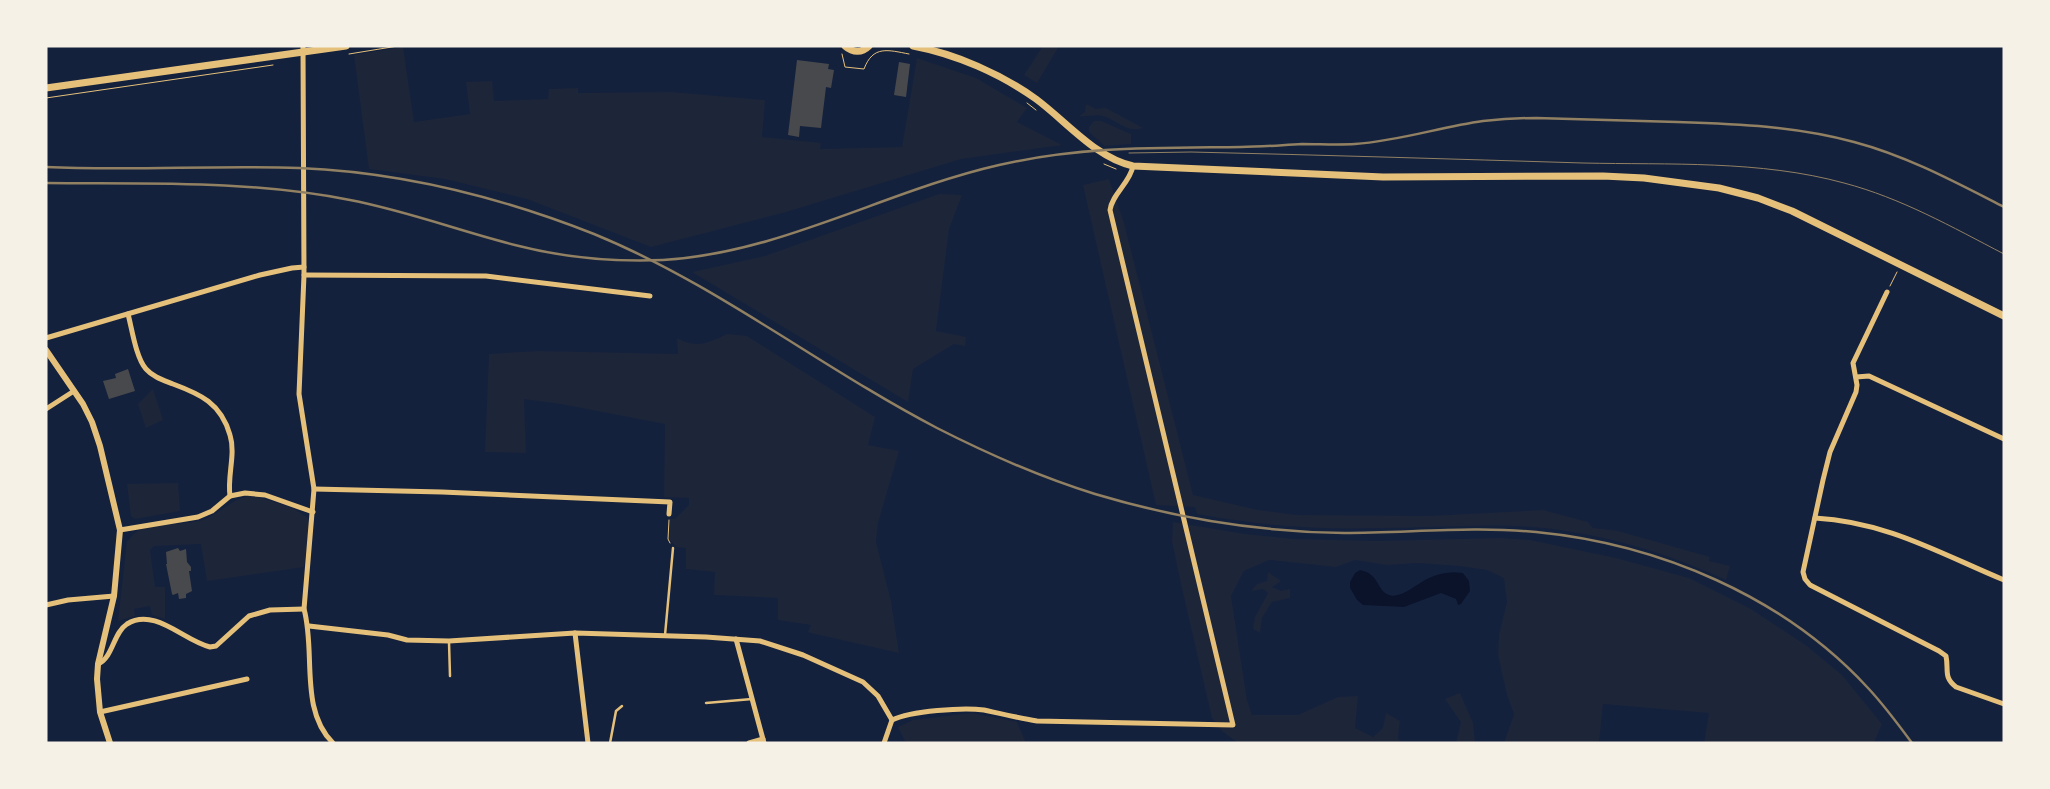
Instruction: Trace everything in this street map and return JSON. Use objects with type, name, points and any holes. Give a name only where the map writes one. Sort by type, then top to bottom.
[{"type":"main road","points":[[46,88],[303,49],[346,46]]},
{"type":"main road","points":[[843,50],[856,52],[870,46]]},
{"type":"main road","points":[[913,46],[955,58],[1006,81],[1034,98],[1112,160],[1133,166],[1392,177],[1603,176],[1690,183],[1758,198],[1792,211],[1899,268],[2004,316]]},
{"type":"street","points":[[303,49],[304,275],[299,394],[314,489],[304,609],[309,626],[314,713],[319,727],[333,743]]},
{"type":"street","points":[[884,743],[892,720],[904,714],[973,709],[1037,721],[1233,725],[1110,210],[1111,204],[1127,182],[1133,166]]},
{"type":"street","points":[[46,338],[260,275],[304,267]]},
{"type":"street","points":[[304,275],[486,276],[650,296]]},
{"type":"street","points":[[1887,292],[1853,363],[1857,385],[1856,392],[1830,452],[1803,572],[1805,579],[1810,585],[1946,656],[1949,682],[2004,704]]},
{"type":"street","points":[[128,314],[141,360],[147,370],[160,379],[203,395],[210,400],[223,419],[232,441],[230,496]]},
{"type":"street","points":[[46,350],[74,390],[89,416],[100,446],[120,530],[114,596],[98,664],[97,678],[100,712],[110,743]]},
{"type":"street","points":[[1856,377],[1869,376],[2004,439]]},
{"type":"street","points":[[46,409],[74,390]]},
{"type":"street","points":[[314,489],[442,492],[670,502],[670,514]]},
{"type":"street","points":[[120,530],[198,517],[212,511],[230,496],[253,493],[313,512]]},
{"type":"street","points":[[1815,518],[1844,519],[1915,540],[2004,580]]},
{"type":"street","points":[[46,605],[68,600],[114,596]]},
{"type":"street","points":[[98,664],[106,656],[124,625],[133,621],[148,619],[162,623],[210,647],[216,646],[249,616],[270,610],[304,609]]},
{"type":"street","points":[[309,626],[388,635],[407,640],[449,641],[575,633],[665,635],[760,641],[803,655],[863,682],[878,696],[892,720]]},
{"type":"street","points":[[575,633],[588,743]]},
{"type":"street","points":[[736,639],[764,741],[749,743]]},
{"type":"street","points":[[100,712],[247,679]]},
{"type":"lane","points":[[665,635],[672,548]]},
{"type":"lane","points":[[449,641],[450,676]]},
{"type":"lane","points":[[706,703],[752,699]]},
{"type":"lane","points":[[610,743],[616,710],[622,706]]},
{"type":"path","points":[[341,55],[398,46]]},
{"type":"path","points":[[843,50],[845,67],[864,70],[870,58],[879,50],[886,49],[915,55]]},
{"type":"path","points":[[46,98],[274,65]]},
{"type":"path","points":[[1887,292],[1899,268]]},
{"type":"path","points":[[670,514],[668,539],[672,548]]},
{"type":"shaded area","points":[[1043,46],[1059,46],[1037,83],[1024,75]]},
{"type":"shaded area","points":[[403,47],[414,122],[470,114],[466,82],[492,81],[494,101],[548,99],[549,89],[578,88],[578,93],[671,92],[765,100],[762,137],[821,143],[820,149],[902,147],[917,58],[976,78],[1027,108],[1017,122],[1062,145],[961,159],[786,212],[651,247],[527,199],[445,179],[369,169],[354,55]]},
{"type":"shaded area","points":[[1086,104],[1096,109],[1106,108],[1143,128],[1128,128],[1103,116],[1079,116],[1085,112]]},
{"type":"shaded area","points":[[1094,121],[1101,121],[1131,134],[1131,144],[1105,146],[1089,132],[1089,127]]},
{"type":"shaded area","points":[[1109,179],[1124,223],[1193,495],[1258,510],[1296,515],[1429,516],[1543,510],[1588,522],[1593,528],[1618,531],[1710,557],[1709,561],[1730,566],[1726,580],[1680,561],[1632,545],[1558,530],[1495,525],[1309,527],[1242,521],[1197,514],[1195,507],[1156,505],[1083,185]]},
{"type":"shaded area","points":[[939,194],[962,195],[949,229],[936,331],[966,337],[965,346],[954,344],[913,369],[908,402],[692,272],[765,256]]},
{"type":"shaded area","points":[[727,334],[747,336],[875,417],[868,445],[899,451],[878,523],[876,542],[891,601],[899,653],[811,633],[808,632],[811,625],[778,620],[778,598],[714,595],[715,572],[686,569],[686,548],[676,547],[669,539],[670,519],[675,519],[689,505],[689,498],[664,497],[665,424],[561,404],[524,399],[526,453],[485,452],[489,354],[538,351],[678,354],[677,338],[696,344],[714,340]]},
{"type":"shaded area","points":[[153,389],[163,420],[146,428],[138,404]]},
{"type":"shaded area","points":[[178,483],[180,511],[135,519],[131,516],[127,484]]},
{"type":"shaded area","points":[[252,495],[293,508],[308,518],[304,567],[207,581],[201,544],[154,546],[150,550],[155,587],[165,587],[165,619],[152,615],[150,606],[134,609],[135,616],[118,621],[127,541],[134,534],[142,529],[159,525],[199,521],[213,515],[233,502]]},
{"type":"shaded area","points":[[1173,522],[1245,534],[1294,539],[1378,541],[1499,538],[1530,540],[1616,558],[1689,578],[1751,609],[1807,646],[1842,675],[1882,724],[1874,743],[1704,743],[1709,713],[1603,704],[1599,743],[1504,743],[1514,714],[1507,695],[1498,655],[1499,635],[1507,602],[1504,578],[1487,570],[1459,566],[1418,563],[1387,565],[1355,560],[1336,567],[1269,560],[1244,571],[1231,596],[1247,700],[1252,715],[1298,715],[1338,697],[1358,696],[1355,728],[1373,737],[1383,728],[1386,713],[1400,721],[1398,738],[1402,743],[1238,743],[1222,731],[1212,718],[1172,541]]},
{"type":"shaded area","points":[[1360,570],[1375,578],[1385,593],[1394,596],[1409,590],[1424,580],[1450,572],[1463,573],[1469,581],[1470,591],[1461,604],[1458,605],[1456,599],[1441,593],[1404,607],[1363,605],[1357,600],[1350,588],[1350,582],[1355,573]]},
{"type":"shaded area","points":[[1268,572],[1281,581],[1272,587],[1281,591],[1290,589],[1290,598],[1272,602],[1262,618],[1260,633],[1253,629],[1255,617],[1268,593],[1263,589],[1251,591],[1257,584],[1267,581]]},
{"type":"shaded area","points":[[1460,693],[1473,723],[1475,743],[1456,743],[1461,722],[1445,699]]},
{"type":"shaded area","points":[[972,713],[1017,722],[1026,743],[906,743],[898,727],[913,720]]},
{"type":"building","points":[[797,60],[829,64],[828,69],[834,70],[831,88],[826,87],[821,128],[800,126],[799,137],[788,135]]},
{"type":"building","points":[[899,62],[910,64],[906,97],[894,95]]},
{"type":"building","points":[[128,369],[135,391],[109,399],[103,381],[116,378],[115,374]]},
{"type":"building","points":[[178,548],[180,551],[186,549],[187,562],[191,567],[191,571],[189,571],[192,591],[186,594],[186,598],[179,599],[178,593],[172,594],[166,564],[166,552]]},
{"type":"tram line","points":[[1129,153],[1191,152],[1681,164],[1780,170],[1865,189],[1926,214],[2004,254]]},
{"type":"railway","points":[[46,183],[198,184],[275,189],[372,205],[554,254],[608,260],[663,260],[707,255],[749,246],[791,234],[957,176],[999,165],[1060,154],[1120,149],[1355,144],[1388,140],[1483,121],[1536,118],[1722,124],[1810,132],[1854,142],[1893,155],[1930,170],[2004,207]]},
{"type":"railway","points":[[46,167],[236,167],[337,170],[412,181],[486,198],[522,209],[594,234],[639,254],[683,277],[851,379],[937,428],[975,447],[1054,480],[1125,503],[1187,517],[1281,530],[1344,533],[1512,530],[1582,538],[1628,548],[1673,562],[1716,580],[1758,601],[1798,626],[1834,655],[1868,688],[1912,743]]}]
